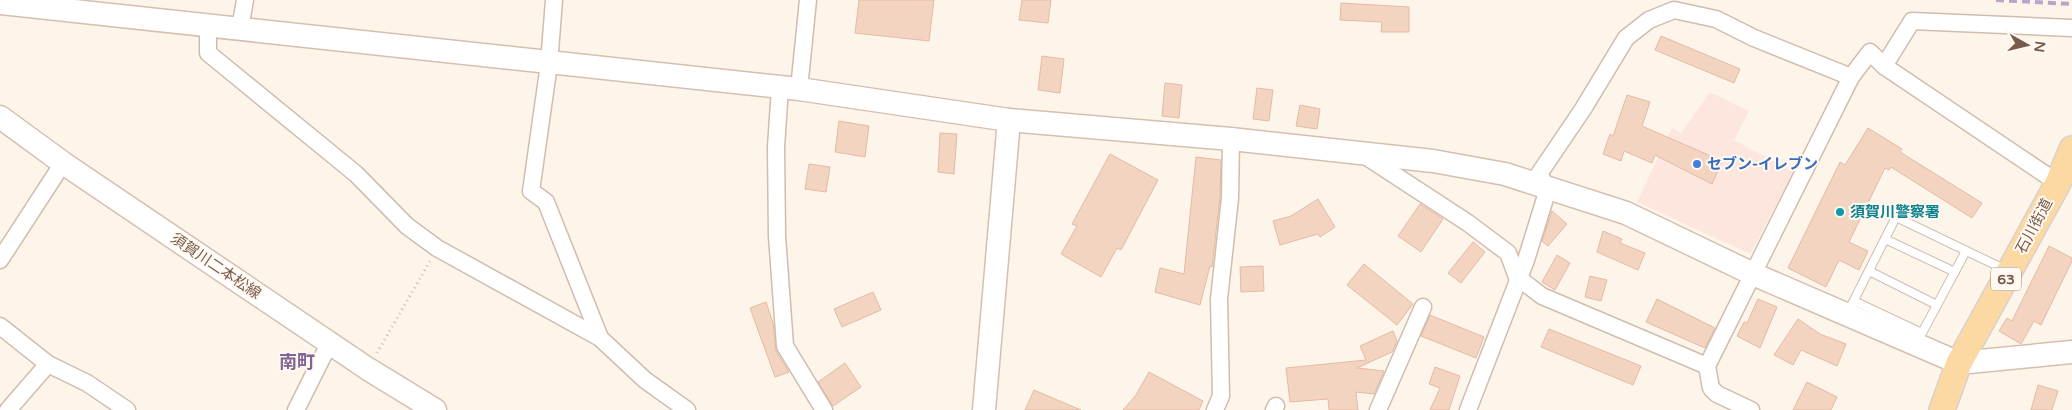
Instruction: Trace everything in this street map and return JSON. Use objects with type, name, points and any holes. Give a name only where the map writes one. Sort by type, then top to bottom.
[{"type":"main road","name":"石川街道","points":[[1942,410],[1959,363],[2058,182],[2072,149]]},
{"type":"street","points":[[240,29],[245,0]]},
{"type":"street","points":[[554,0],[549,64],[531,191],[546,202],[600,338]]},
{"type":"street","points":[[808,0],[776,147],[777,236],[784,346],[824,410]]},
{"type":"street","points":[[0,3],[790,89],[1009,120],[1231,139],[1433,161],[1505,174],[1626,213],[1753,274],[1850,308],[1959,363],[2072,352]]},
{"type":"street","points":[[1468,410],[1517,278],[1526,260],[1548,189],[1539,174],[1583,109],[1626,38],[1649,20],[1674,10],[1716,19],[1754,38],[1851,78]]},
{"type":"street","points":[[1884,66],[1912,21],[2072,28]]},
{"type":"street","points":[[208,26],[208,52],[356,174],[407,226],[437,248],[600,338],[645,380],[687,410]]},
{"type":"street","points":[[1751,410],[1717,394],[1711,388],[1707,366],[1851,78],[1870,52],[1884,66],[2058,182]]},
{"type":"street","name":"須賀川二本松線","points":[[0,117],[63,164],[368,369],[435,410]]},
{"type":"street","points":[[984,410],[1009,120]]},
{"type":"street","points":[[1214,410],[1221,396],[1219,299],[1230,198],[1231,139]]},
{"type":"street","points":[[1361,153],[1468,223],[1508,253],[1517,278],[1542,296],[1707,366]]},
{"type":"street","points":[[0,260],[63,164]]},
{"type":"street","points":[[1378,410],[1423,307]]},
{"type":"street","points":[[0,326],[48,364],[87,383],[127,410]]},
{"type":"street","points":[[296,410],[330,342]]},
{"type":"street","points":[[8,410],[48,364]]},
{"type":"lane","points":[[1966,251],[1922,333],[1850,308],[1896,217],[2010,272]]},
{"type":"lane","points":[[1885,239],[1955,272]]},
{"type":"lane","points":[[1869,271],[1937,305]]},
{"type":"path","points":[[368,369],[437,248]]},
{"type":"shaded area","points":[[1710,92],[1749,111],[1734,140],[1794,172],[1750,254],[1637,202],[1672,128],[1681,133]]},
{"type":"building","points":[[859,0],[934,0],[929,41],[855,33]]},
{"type":"building","points":[[1022,0],[1051,0],[1048,23],[1019,20]]},
{"type":"building","points":[[1341,3],[1409,7],[1409,32],[1381,32],[1382,22],[1340,20]]},
{"type":"building","points":[[1661,36],[1740,69],[1734,83],[1655,50]]},
{"type":"building","points":[[1042,56],[1064,59],[1060,93],[1038,90]]},
{"type":"building","points":[[1165,83],[1182,85],[1179,118],[1162,116]]},
{"type":"building","points":[[1257,88],[1273,90],[1269,121],[1253,119]]},
{"type":"building","points":[[1627,95],[1650,102],[1642,126],[1722,161],[1712,184],[1655,155],[1652,163],[1624,151],[1621,161],[1603,154],[1610,134],[1613,136]]},
{"type":"building","points":[[1300,105],[1320,109],[1317,129],[1296,126]]},
{"type":"building","points":[[839,121],[869,126],[865,157],[835,152]]},
{"type":"building","name":"須賀川警察署","points":[[1868,128],[1902,149],[1900,152],[1982,203],[1972,218],[1891,167],[1889,170],[1885,168],[1849,242],[1868,251],[1859,270],[1839,260],[1826,287],[1788,268],[1840,162],[1845,165]]},
{"type":"building","points":[[940,133],[957,134],[954,174],[938,172]]},
{"type":"building","points":[[1110,154],[1158,180],[1121,250],[1117,248],[1101,277],[1061,254],[1077,226],[1072,224]]},
{"type":"building","points":[[1196,157],[1221,160],[1220,197],[1212,267],[1210,266],[1200,305],[1155,292],[1160,268],[1184,274]]},
{"type":"building","points":[[809,164],[830,167],[826,192],[805,189]]},
{"type":"building","points":[[1318,199],[1335,227],[1320,237],[1318,234],[1280,245],[1273,221],[1291,216]]},
{"type":"building","points":[[1420,204],[1443,219],[1421,252],[1398,236]]},
{"type":"building","points":[[1552,211],[1567,224],[1548,246],[1542,241]]},
{"type":"building","points":[[1603,231],[1622,239],[1620,243],[1645,253],[1638,270],[1597,252]]},
{"type":"building","points":[[1473,242],[1485,252],[1461,283],[1448,273]]},
{"type":"building","points":[[2049,246],[2072,258],[2072,261],[2041,325],[2034,321],[2021,344],[1999,331],[2007,318],[2012,321]]},
{"type":"building","points":[[1557,255],[1570,263],[1555,290],[1542,282]]},
{"type":"building","points":[[1364,264],[1413,304],[1397,325],[1347,285]]},
{"type":"building","points":[[1263,266],[1264,291],[1241,292],[1240,267]]},
{"type":"building","points":[[1590,276],[1607,280],[1601,301],[1585,297]]},
{"type":"building","points":[[873,292],[881,310],[842,327],[834,309]]},
{"type":"building","points":[[1657,299],[1715,328],[1705,348],[1646,322]]},
{"type":"building","points":[[1758,299],[1777,307],[1760,348],[1737,336],[1744,322],[1747,323]]},
{"type":"building","points":[[766,302],[773,323],[776,351],[789,372],[775,377],[750,308]]},
{"type":"building","points":[[1430,315],[1484,337],[1476,358],[1421,336]]},
{"type":"building","points":[[1798,319],[1820,334],[1846,344],[1837,366],[1801,350],[1793,365],[1774,355]]},
{"type":"building","points":[[1549,329],[1641,366],[1633,385],[1541,347]]},
{"type":"building","points":[[1393,331],[1397,341],[1392,352],[1357,368],[1384,371],[1374,394],[1356,392],[1358,410],[1329,410],[1328,399],[1290,402],[1286,368],[1366,360],[1360,346]]},
{"type":"building","points":[[845,363],[861,387],[833,406],[818,382]]},
{"type":"building","points":[[1435,367],[1460,376],[1449,410],[1430,410],[1440,388],[1429,384]]},
{"type":"building","points":[[1149,372],[1203,401],[1199,410],[1123,410],[1136,395]]},
{"type":"building","points":[[1807,382],[1837,397],[1831,410],[1793,410]]},
{"type":"building","points":[[2038,385],[2058,391],[2052,410],[2031,410]]},
{"type":"building","points":[[1034,390],[1081,410],[1025,410]]},
{"type":"railway","points":[[1996,0],[2072,4]]},
{"type":"place","name":"セブン-イレブン","points":[[1697,164]]},
{"type":"place","name":"須賀川警察署","points":[[1840,212]]},
{"type":"district","name":"南町","points":[[297,362]]}]
